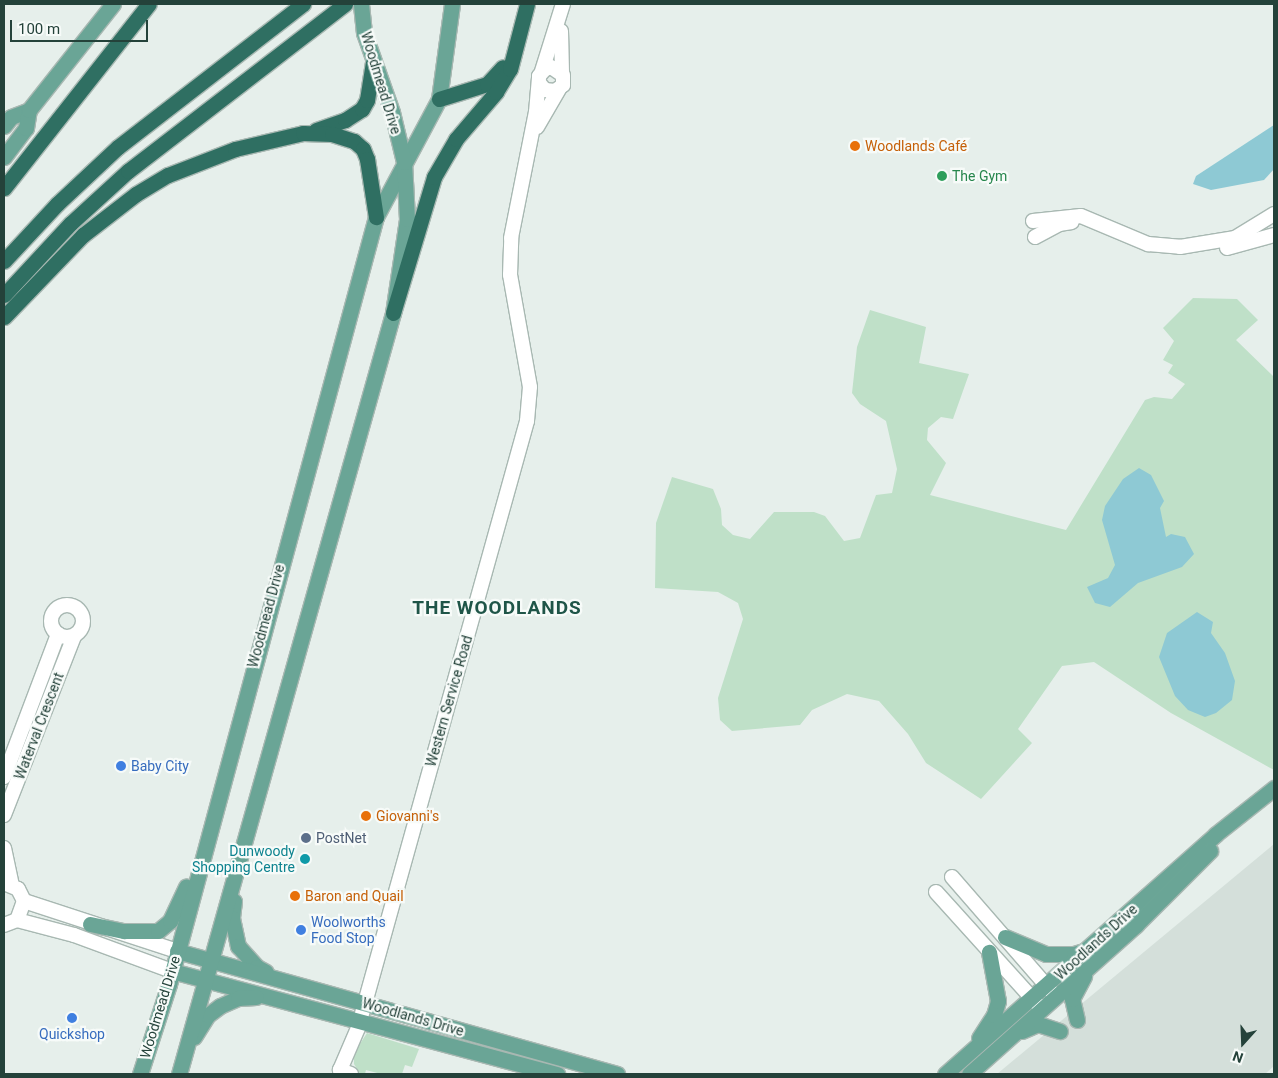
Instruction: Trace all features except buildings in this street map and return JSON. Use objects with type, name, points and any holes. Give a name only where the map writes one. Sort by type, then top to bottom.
[{"type":"highway","points":[[4,188],[150,4]]},
{"type":"highway","points":[[4,261],[56,204],[118,147],[303,4]]},
{"type":"highway","points":[[4,295],[71,223],[128,171],[345,4]]},
{"type":"highway","points":[[393,313],[437,171],[456,139],[496,92],[510,69],[527,4]]},
{"type":"highway","points":[[439,99],[480,87],[493,79],[506,62],[522,27]]},
{"type":"highway","points":[[4,317],[83,236],[144,189],[168,175],[234,149],[303,133],[345,120],[362,109],[367,100],[373,63]]},
{"type":"highway","points":[[303,133],[345,137],[364,149],[376,216]]},
{"type":"main road","points":[[4,157],[26,128],[29,110],[113,4]]},
{"type":"main road","name":"Woodmead Drive","points":[[179,1074],[209,960],[247,836],[393,313],[407,219],[404,162],[392,112],[373,63],[364,33],[361,4]]},
{"type":"main road","name":"Woodmead Drive","points":[[140,1074],[172,970],[376,216],[439,99],[452,4]]},
{"type":"main road","points":[[6,119],[29,110]]},
{"type":"main road","name":"Woodlands Drive","points":[[945,1074],[1037,1004],[1089,957],[1216,834],[1274,788]]},
{"type":"main road","points":[[247,836],[232,908],[234,933],[238,946],[257,967],[284,981]]},
{"type":"main road","points":[[90,924],[147,933],[163,929],[174,915],[206,840]]},
{"type":"main road","points":[[1005,936],[1046,954],[1074,954],[1089,957],[1072,999],[1076,1020]]},
{"type":"main road","name":"Woodlands Drive","points":[[177,951],[616,1074]]},
{"type":"main road","points":[[963,1059],[984,1032],[996,1008],[998,984],[989,952]]},
{"type":"main road","name":"Woodlands Drive","points":[[172,970],[557,1074]]},
{"type":"main road","points":[[184,1052],[208,1015],[225,1003],[238,998],[273,997]]},
{"type":"main road","name":"Woodlands Drive","points":[[969,1074],[1013,1036],[1037,1004]]},
{"type":"main road","points":[[1013,1036],[1038,1024],[1060,1031]]},
{"type":"street","name":"Western Service Road","points":[[351,1074],[340,1070],[360,1020],[527,421],[529,376],[510,275],[513,222],[531,139],[541,77],[563,4]]},
{"type":"street","points":[[562,73],[554,67],[541,77],[548,91],[559,89],[564,82],[560,38],[568,4]]},
{"type":"street","name":"Western Service Road","points":[[531,139],[559,89]]},
{"type":"street","points":[[6,119],[26,128]]},
{"type":"street","points":[[1033,221],[1081,216],[1148,244],[1180,247],[1203,246],[1235,238],[1274,214]]},
{"type":"street","points":[[1035,237],[1059,224],[1087,222],[1144,249],[1172,255],[1233,247],[1274,235]]},
{"type":"street","points":[[68,606],[78,610],[83,620],[80,631],[74,636],[58,634],[52,627],[52,618],[58,608],[68,606]]},
{"type":"street","name":"Waterval Crescent","points":[[4,777],[58,634]]},
{"type":"street","name":"Waterval Crescent","points":[[4,815],[74,636]]},
{"type":"street","points":[[4,848],[8,884],[24,901],[177,951]]},
{"type":"street","points":[[952,876],[1051,991]]},
{"type":"street","points":[[936,892],[1037,1004]]},
{"type":"street","points":[[24,901],[7,924],[74,935],[172,970]]},
{"type":"shaded area","points":[[1274,844],[1274,1066],[1265,1074],[997,1074]]},
{"type":"green space","points":[[1193,298],[1237,299],[1258,320],[1236,340],[1274,377],[1274,770],[1171,713],[1094,662],[1062,666],[1018,729],[1032,743],[981,799],[926,763],[908,734],[879,701],[847,694],[812,710],[800,725],[732,731],[720,720],[718,698],[743,619],[738,603],[718,592],[655,588],[656,523],[672,477],[713,489],[721,509],[722,525],[733,535],[750,539],[774,512],[814,512],[825,516],[844,541],[860,538],[876,495],[892,493],[897,469],[886,421],[860,404],[852,393],[857,347],[870,310],[926,327],[919,363],[969,374],[953,419],[941,417],[928,428],[927,440],[946,463],[930,495],[1066,530],[1145,400],[1154,397],[1172,399],[1185,384],[1168,373],[1173,365],[1163,360],[1174,341],[1163,328]]},
{"type":"green space","points":[[367,1033],[419,1049],[412,1067],[405,1065],[402,1074],[381,1074],[366,1070],[365,1074],[360,1074],[354,1064],[354,1053]]},
{"type":"water","points":[[1274,125],[1274,169],[1264,180],[1211,190],[1193,184],[1196,176]]},
{"type":"water","points":[[1139,468],[1151,475],[1164,501],[1160,508],[1166,537],[1171,534],[1185,537],[1194,554],[1182,567],[1138,583],[1110,607],[1095,603],[1087,587],[1108,578],[1115,565],[1102,520],[1105,506],[1123,479]]},
{"type":"water","points":[[1197,612],[1213,622],[1211,633],[1225,653],[1235,681],[1232,700],[1216,713],[1205,717],[1188,710],[1175,696],[1159,657],[1167,633]]},
{"type":"place","name":"Woodlands Café","points":[[855,146]]},
{"type":"place","name":"The Gym","points":[[942,176]]},
{"type":"place","name":"Baby City","points":[[121,766]]},
{"type":"place","name":"Giovanni's","points":[[366,816]]},
{"type":"place","name":"PostNet","points":[[306,838]]},
{"type":"place","name":"Dunwoody Shopping Centre","points":[[305,859]]},
{"type":"place","name":"Baron and Quail","points":[[295,896]]},
{"type":"place","name":"Woolworths Food Stop","points":[[301,930]]},
{"type":"place","name":"Quickshop","points":[[72,1018]]},
{"type":"district","name":"THE WOODLANDS","points":[[497,608]]}]
